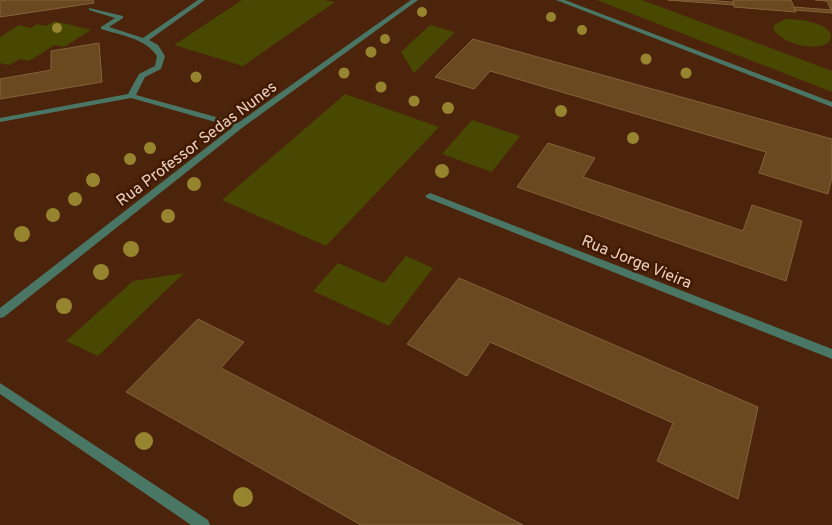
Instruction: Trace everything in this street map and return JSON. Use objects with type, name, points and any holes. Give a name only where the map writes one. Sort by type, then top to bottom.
[{"type":"street","points":[[144,40],[202,0]]},
{"type":"street","name":"Rua Professor Sedas Nunes","points":[[0,314],[239,126],[415,0]]},
{"type":"street","points":[[559,0],[832,105]]},
{"type":"street","points":[[90,9],[121,17],[103,28],[144,40],[155,47],[161,56],[158,67],[142,76],[132,96]]},
{"type":"street","points":[[0,120],[132,96],[239,126]]},
{"type":"street","name":"Rua Jorge Vieira","points":[[430,196],[832,354]]},
{"type":"street","points":[[0,388],[203,525]]},
{"type":"shaded area","points":[[242,0],[324,0],[335,2],[243,66],[174,45]]},
{"type":"shaded area","points":[[597,0],[642,0],[832,71],[832,92]]},
{"type":"shaded area","points":[[786,19],[819,24],[829,31],[830,40],[822,46],[815,47],[798,44],[782,38],[773,27],[775,24]]},
{"type":"shaded area","points":[[55,21],[91,30],[64,47],[55,45],[29,61],[20,59],[9,65],[0,63],[0,37],[19,25],[31,28],[37,24],[46,26]]},
{"type":"shaded area","points":[[430,25],[455,32],[414,73],[401,52]]},
{"type":"shaded area","points":[[345,94],[439,127],[326,246],[222,200]]},
{"type":"shaded area","points":[[472,120],[520,136],[492,172],[442,154]]},
{"type":"shaded area","points":[[406,256],[433,268],[389,326],[313,291],[338,263],[384,283]]},
{"type":"shaded area","points":[[184,273],[98,356],[66,341],[133,281]]},
{"type":"building","points":[[93,0],[94,3],[0,17],[0,1]]},
{"type":"building","points":[[668,0],[733,2],[734,5]]},
{"type":"building","points":[[733,0],[791,0],[796,12],[734,7]]},
{"type":"building","points":[[815,0],[832,0],[832,13],[795,10],[794,7],[831,10],[827,1]]},
{"type":"building","points":[[473,39],[832,139],[832,177],[828,194],[759,173],[766,152],[490,71],[474,89],[435,77]]},
{"type":"building","points":[[99,43],[102,82],[0,99],[0,79],[51,70],[51,51]]},
{"type":"building","points":[[548,143],[595,158],[583,177],[743,231],[752,205],[802,221],[786,281],[517,187]]},
{"type":"building","points":[[459,278],[758,407],[738,499],[657,461],[673,423],[490,342],[467,376],[407,344]]},
{"type":"building","points":[[198,319],[244,342],[221,368],[523,525],[361,525],[126,392]]}]
